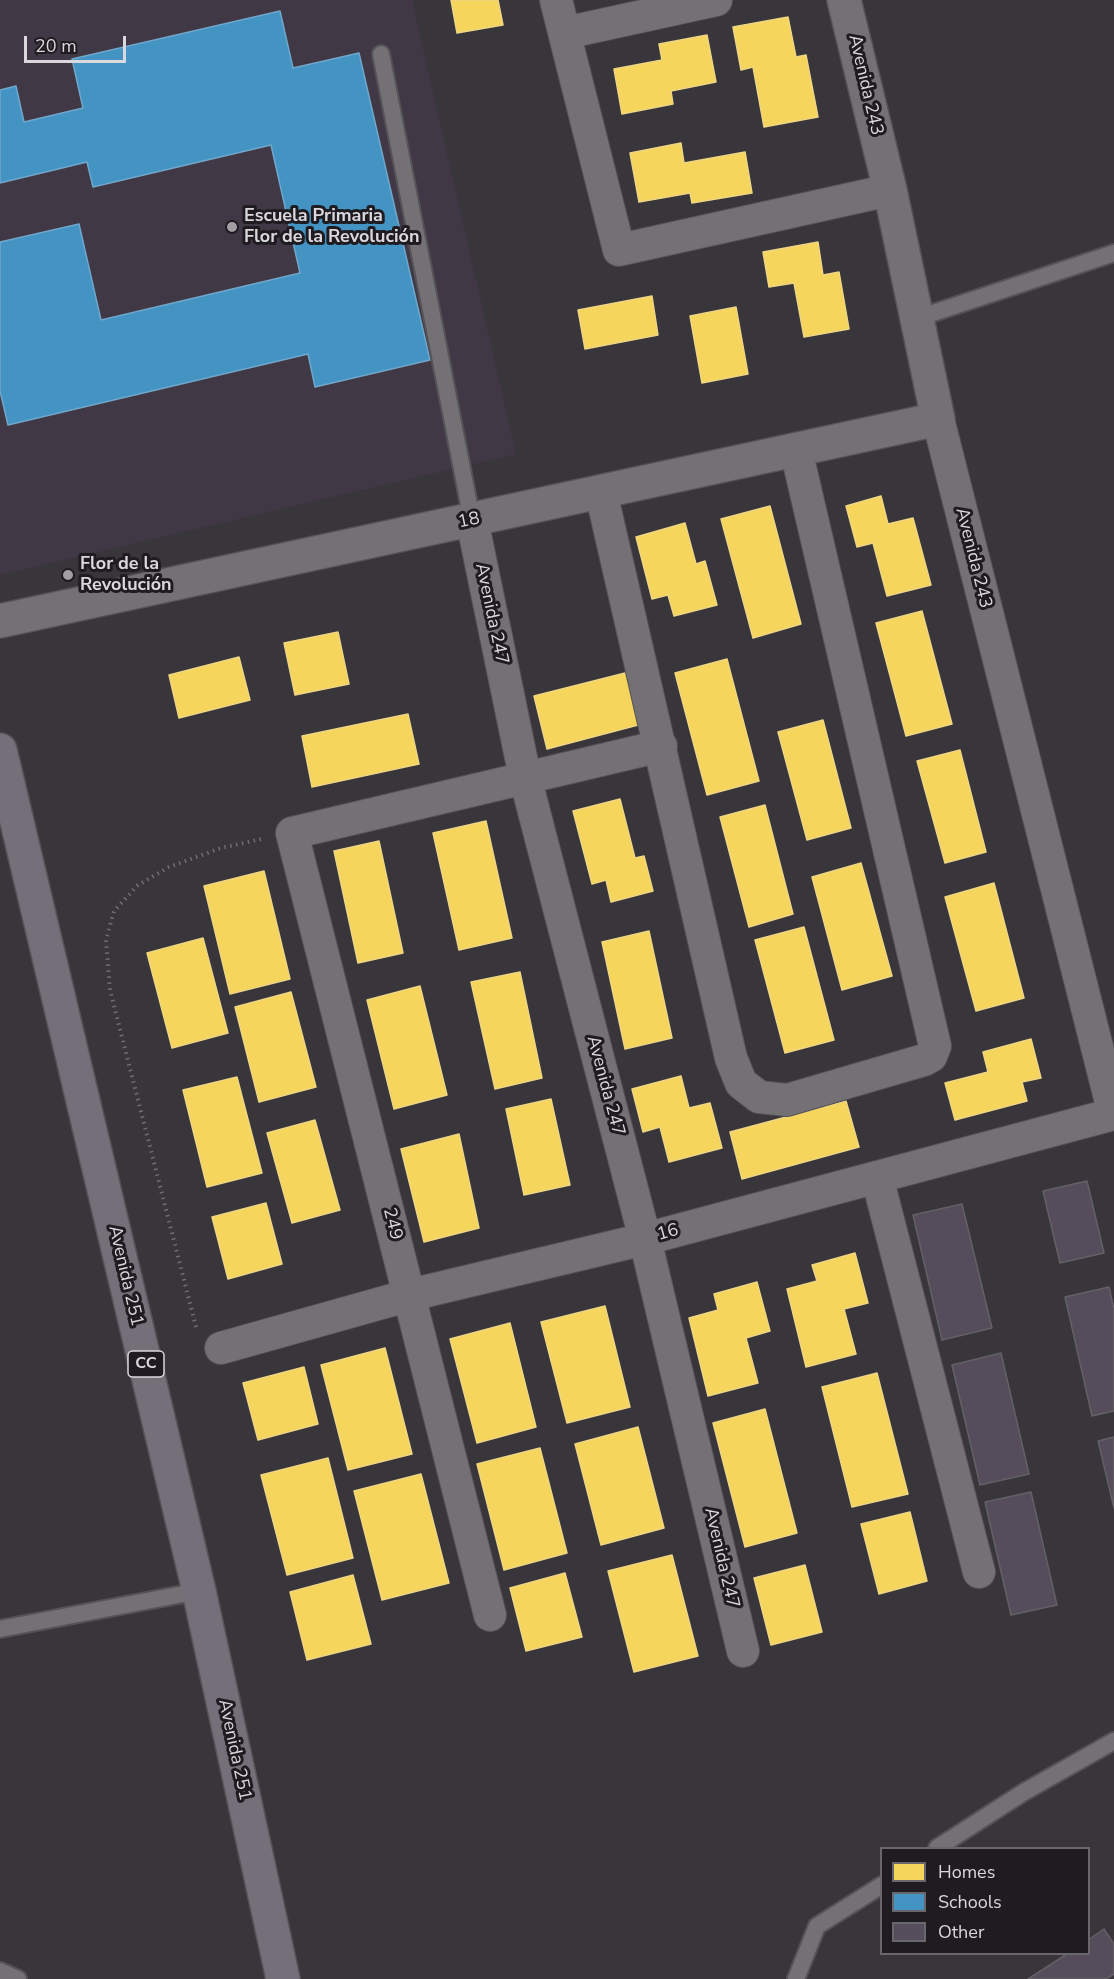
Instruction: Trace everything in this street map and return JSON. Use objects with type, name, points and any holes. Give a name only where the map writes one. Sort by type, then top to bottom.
[{"type":"main road","name":"Avenida 251","points":[[0,750],[200,1591],[283,1979]]},
{"type":"street","points":[[556,0],[619,250],[890,190]]},
{"type":"street","points":[[565,33],[717,0]]},
{"type":"street","name":"Avenida 243","points":[[844,0],[890,190],[938,420],[1114,1114]]},
{"type":"street","name":"18","points":[[0,621],[938,420]]},
{"type":"street","points":[[601,492],[662,746],[731,1058],[741,1083],[759,1096],[787,1100],[931,1056],[935,1046],[796,450]]},
{"type":"street","name":"Avenida 247","points":[[472,520],[525,777],[645,1239],[743,1651]]},
{"type":"street","points":[[292,833],[662,746]]},
{"type":"street","name":"249","points":[[292,833],[490,1616]]},
{"type":"street","name":"16","points":[[221,1348],[410,1295],[645,1239],[1114,1114]]},
{"type":"street","points":[[877,1177],[979,1572]]},
{"type":"lane","points":[[381,54],[472,520]]},
{"type":"lane","points":[[918,318],[1114,253]]},
{"type":"lane","points":[[0,1629],[200,1591]]},
{"type":"lane","points":[[939,1847],[1024,1792],[1114,1741]]},
{"type":"lane","points":[[796,1979],[818,1926],[880,1886]]},
{"type":"lane","points":[[0,1971],[18,1979]]},
{"type":"path","points":[[221,1348],[208,1344],[200,1336],[196,1326],[110,990],[106,940],[114,911],[138,885],[169,867],[221,848],[292,833]]},
{"type":"shaded area","name":"Escuela Primaria Flor de la Revolución","points":[[0,0],[412,0],[516,454],[0,575]]},
{"type":"building: Homes","points":[[451,0],[498,0],[503,25],[457,33]]},
{"type":"building: Homes","points":[[788,17],[796,57],[806,55],[818,117],[764,127],[753,67],[741,70],[733,27]]},
{"type":"building: Homes","points":[[707,35],[716,82],[671,91],[673,104],[622,114],[614,69],[662,60],[659,44]]},
{"type":"building: Homes","points":[[681,143],[684,163],[745,152],[752,193],[692,203],[690,193],[639,202],[630,153]]},
{"type":"building: Homes","points":[[818,242],[823,275],[839,272],[849,329],[804,337],[794,283],[769,287],[763,252]]},
{"type":"building: Homes","points":[[652,296],[658,335],[585,349],[578,310]]},
{"type":"building: Homes","points":[[736,307],[748,374],[702,383],[690,316]]},
{"type":"building: Homes","points":[[881,496],[888,524],[913,518],[931,585],[887,596],[873,543],[857,547],[846,506]]},
{"type":"building: Homes","points":[[770,506],[801,624],[753,638],[721,519]]},
{"type":"building: Homes","points":[[685,523],[696,564],[705,561],[717,605],[674,616],[668,595],[652,599],[636,537]]},
{"type":"building: Homes","points":[[922,611],[952,724],[906,736],[876,623]]},
{"type":"building: Homes","points":[[338,632],[349,684],[295,695],[284,643]]},
{"type":"building: Homes","points":[[239,657],[250,700],[179,718],[169,675]]},
{"type":"building: Homes","points":[[727,659],[759,781],[707,795],[675,673]]},
{"type":"building: Homes","points":[[629,672],[642,724],[547,749],[534,696]]},
{"type":"building: Homes","points":[[408,714],[419,764],[312,787],[302,736]]},
{"type":"building: Homes","points":[[823,720],[851,828],[807,840],[778,732]]},
{"type":"building: Homes","points":[[960,750],[986,852],[945,863],[917,761]]},
{"type":"building: Homes","points":[[620,799],[635,858],[644,856],[653,891],[611,902],[606,880],[592,884],[573,811]]},
{"type":"building: Homes","points":[[765,805],[793,914],[749,927],[720,817]]},
{"type":"building: Homes","points":[[486,821],[512,938],[459,950],[433,833]]},
{"type":"building: Homes","points":[[379,841],[403,953],[358,963],[334,851]]},
{"type":"building: Homes","points":[[861,863],[892,976],[842,990],[812,877]]},
{"type":"building: Homes","points":[[264,871],[290,979],[230,994],[204,886]]},
{"type":"building: Homes","points":[[994,883],[1024,998],[976,1011],[945,897]]},
{"type":"building: Homes","points":[[804,927],[834,1040],[785,1053],[755,940]]},
{"type":"building: Homes","points":[[649,931],[672,1038],[625,1049],[602,942]]},
{"type":"building: Homes","points":[[203,938],[228,1033],[172,1048],[147,953]]},
{"type":"building: Homes","points":[[520,972],[542,1078],[495,1089],[471,982]]},
{"type":"building: Homes","points":[[420,986],[447,1095],[394,1109],[367,1000]]},
{"type":"building: Homes","points":[[291,992],[316,1087],[259,1102],[235,1007]]},
{"type":"building: Homes","points":[[1031,1039],[1041,1078],[1022,1082],[1027,1101],[955,1120],[945,1083],[988,1072],[983,1052]]},
{"type":"building: Homes","points":[[681,1076],[689,1108],[710,1103],[722,1148],[669,1162],[660,1127],[643,1132],[632,1089]]},
{"type":"building: Homes","points":[[237,1077],[262,1173],[207,1187],[183,1090]]},
{"type":"building: Homes","points":[[551,1099],[570,1185],[524,1195],[506,1109]]},
{"type":"building: Homes","points":[[846,1101],[859,1147],[742,1179],[730,1132]]},
{"type":"building: Homes","points":[[315,1120],[340,1210],[292,1223],[267,1133]]},
{"type":"building: Homes","points":[[459,1134],[479,1228],[424,1242],[401,1149]]},
{"type":"building: Homes","points":[[266,1203],[282,1264],[228,1279],[212,1217]]},
{"type":"building: Homes","points":[[855,1253],[868,1303],[844,1309],[856,1354],[806,1367],[787,1289],[817,1281],[812,1265]]},
{"type":"building: Homes","points":[[757,1282],[770,1331],[746,1338],[758,1383],[708,1396],[689,1318],[718,1310],[714,1294]]},
{"type":"building: Homes","points":[[605,1306],[630,1407],[567,1423],[541,1322]]},
{"type":"building: Homes","points":[[510,1323],[536,1427],[477,1443],[450,1339]]},
{"type":"building: Homes","points":[[385,1348],[412,1454],[348,1470],[321,1365]]},
{"type":"building: Homes","points":[[304,1367],[318,1424],[258,1440],[243,1383]]},
{"type":"building: Homes","points":[[877,1373],[908,1494],[852,1507],[822,1387]]},
{"type":"building: Homes","points":[[765,1409],[797,1533],[745,1547],[713,1423]]},
{"type":"building: Homes","points":[[638,1427],[664,1528],[601,1545],[575,1444]]},
{"type":"building: Homes","points":[[540,1448],[567,1553],[504,1570],[477,1464]]},
{"type":"building: Homes","points":[[328,1458],[353,1558],[287,1575],[261,1475]]},
{"type":"building: Homes","points":[[421,1474],[449,1583],[382,1600],[354,1491]]},
{"type":"building: Homes","points":[[910,1512],[927,1581],[879,1594],[861,1524]]},
{"type":"building: Homes","points":[[672,1555],[698,1656],[634,1672],[608,1571]]},
{"type":"building: Homes","points":[[805,1565],[822,1632],[771,1645],[754,1578]]},
{"type":"building: Homes","points":[[565,1573],[582,1637],[526,1651],[510,1588]]},
{"type":"building: Homes","points":[[353,1575],[371,1644],[307,1660],[290,1592]]},
{"type":"building: Schools","points":[[280,11],[293,68],[359,53],[430,360],[315,387],[308,354],[8,425],[0,391],[0,242],[79,224],[101,320],[300,273],[271,145],[93,187],[87,162],[0,183],[0,90],[16,86],[24,122],[83,108],[72,59]]},
{"type":"building: Other","points":[[1087,1181],[1104,1253],[1060,1263],[1043,1191]]},
{"type":"building: Other","points":[[962,1204],[992,1328],[942,1340],[913,1215]]},
{"type":"building: Other","points":[[1109,1287],[1114,1309],[1114,1411],[1092,1416],[1065,1297]]},
{"type":"building: Other","points":[[1001,1353],[1029,1474],[980,1485],[952,1365]]},
{"type":"building: Other","points":[[1114,1437],[1114,1508],[1098,1441]]},
{"type":"building: Other","points":[[1031,1492],[1057,1605],[1011,1615],[985,1502]]},
{"type":"building: Other","points":[[1104,1929],[1114,1944],[1114,1974],[1106,1979],[1028,1979],[1065,1955],[1090,1955],[1090,1939]]},
{"type":"place","name":"Escuela Primaria Flor de la Revolución","points":[[232,227]]},
{"type":"place","name":"Flor de la Revolución","points":[[68,575]]}]
